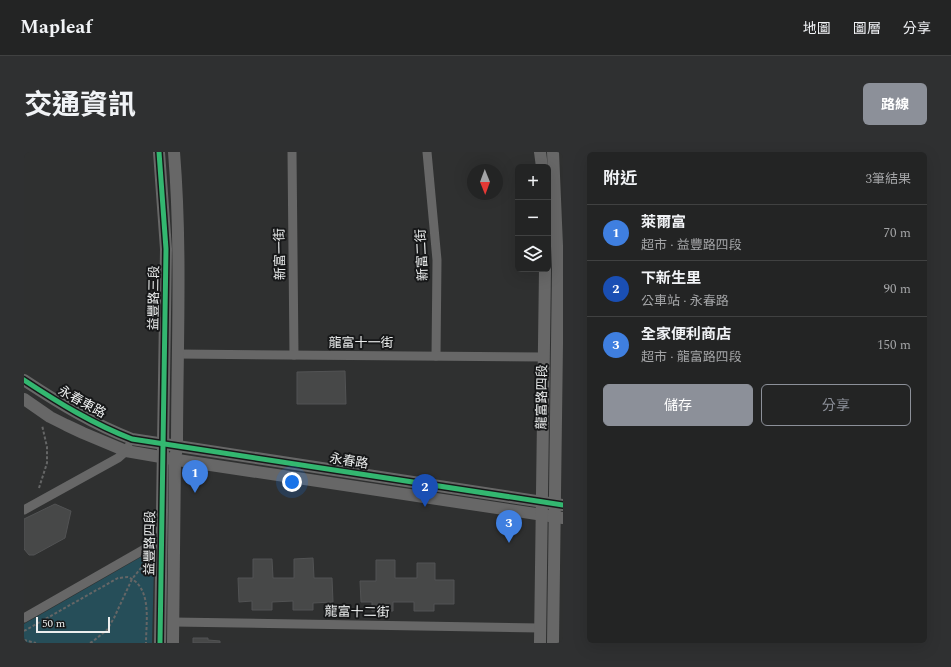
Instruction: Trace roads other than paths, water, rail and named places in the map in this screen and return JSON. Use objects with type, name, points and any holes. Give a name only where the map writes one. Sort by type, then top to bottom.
[{"type":"street","name":"益豐路三段","points":[[159,152],[166,249],[163,444]]},
{"type":"street","name":"益豐路三段","points":[[174,152],[179,248],[176,446]]},
{"type":"street","name":"新富一街","points":[[292,152],[294,355]]},
{"type":"street","name":"新富二街","points":[[427,152],[437,260],[436,356]]},
{"type":"street","points":[[540,152],[542,164]]},
{"type":"street","name":"龍富路四段","points":[[553,152],[558,269],[559,511],[553,643]]},
{"type":"street","name":"龍富路四段","points":[[540,643],[545,272]]},
{"type":"street","name":"龍富十一街","points":[[178,354],[544,357]]},
{"type":"street","name":"永春東路","points":[[24,380],[61,404],[96,423],[132,439]]},
{"type":"street","name":"永春東路","points":[[24,399],[50,417],[126,451]]},
{"type":"street","name":"永春路","points":[[132,439],[394,478],[559,511]]},
{"type":"street","points":[[24,510],[118,458],[126,451],[132,439]]},
{"type":"street","name":"益豐路四段","points":[[160,643],[163,444]]},
{"type":"street","name":"益豐路四段","points":[[173,643],[176,446]]},
{"type":"street","name":"永春路","points":[[126,451],[175,460],[542,508]]},
{"type":"street","points":[[24,618],[150,546],[161,546]]},
{"type":"street","name":"龍富十二街","points":[[173,622],[540,628]]},
{"type":"place","name":"萊爾富","points":[[195,493]]},
{"type":"place","name":"下新生里","points":[[425,507]]},
{"type":"place","name":"全家便利商店","points":[[509,543]]}]
